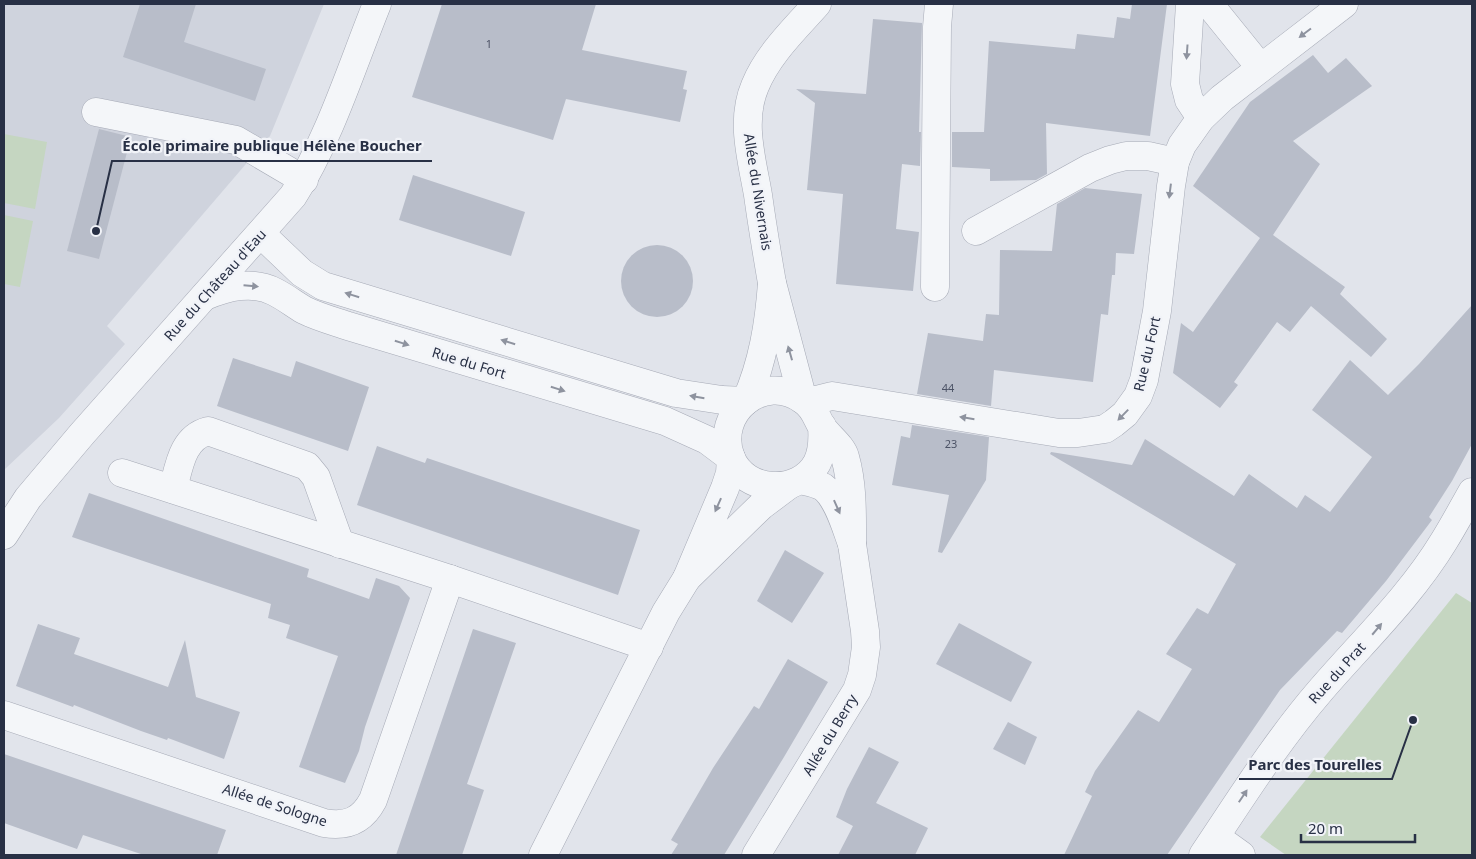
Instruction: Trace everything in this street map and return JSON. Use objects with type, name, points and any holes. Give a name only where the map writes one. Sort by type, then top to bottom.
[{"type":"street","name":"Rue du Château d'Eau","points":[[4,535],[28,498],[82,434],[293,196],[304,180],[325,135],[377,4]]},
{"type":"street","name":"Allée du Nivernais","points":[[803,400],[772,283],[747,132],[750,101],[754,86],[764,67],[778,48],[817,4]]},
{"type":"street","points":[[935,287],[937,27],[939,4]]},
{"type":"street","points":[[1190,4],[1185,84],[1189,100],[1201,118]]},
{"type":"street","points":[[1209,4],[1260,68]]},
{"type":"street","name":"Rue du Fort","points":[[803,400],[816,400],[832,396],[1059,433],[1105,429],[1114,423],[1125,414],[1138,396],[1144,380],[1158,312],[1175,162],[1182,145],[1201,118],[1222,98],[1344,4]]},
{"type":"street","points":[[96,112],[236,140],[304,180]]},
{"type":"street","points":[[976,231],[1090,168],[1110,160],[1126,156],[1148,156],[1175,162]]},
{"type":"street","points":[[261,234],[302,273],[323,286],[676,393],[722,400],[746,401]]},
{"type":"street","name":"Allée du Nivernais","points":[[746,401],[760,365],[767,334],[772,283]]},
{"type":"street","name":"Rue du Fort","points":[[205,296],[221,289],[240,286],[252,285],[273,290],[305,310],[348,326],[666,421],[707,440],[731,458]]},
{"type":"street","points":[[543,855],[666,612],[687,578],[726,488],[731,458],[728,441],[730,423],[736,411],[746,401],[758,394],[783,391],[794,394],[812,407],[822,426],[823,442],[821,454],[816,464],[809,473],[761,506],[687,578]]},
{"type":"street","name":"Allée du Berry","points":[[756,855],[857,690],[862,675],[866,647],[852,544],[851,495],[844,455],[822,426]]},
{"type":"street","points":[[173,489],[184,452],[192,438],[208,431],[307,466],[316,477],[340,544]]},
{"type":"street","points":[[731,458],[741,473],[756,483],[779,487],[795,482]]},
{"type":"street","points":[[122,473],[450,579],[649,647]]},
{"type":"street","name":"Allée du Berry","points":[[795,482],[814,483],[824,488],[834,500],[852,544]]},
{"type":"street","name":"Rue du Prat","points":[[1209,846],[1280,741],[1320,691],[1373,633],[1413,585],[1444,542],[1472,492]]},
{"type":"street","name":"Allée de Sologne","points":[[4,715],[324,823],[346,824],[362,815],[373,800],[450,579]]},
{"type":"street","points":[[1209,846],[1241,855]]},
{"type":"shaded area","points":[[4,4],[324,4],[270,136],[107,326],[125,344],[59,418],[4,470]]},
{"type":"green space","points":[[4,134],[47,142],[35,209],[4,203]]},
{"type":"green space","points":[[4,215],[33,221],[20,287],[4,284]]},
{"type":"green space","points":[[1456,593],[1472,603],[1472,855],[1286,855],[1260,837]]},
{"type":"building","points":[[140,4],[196,4],[184,42],[266,69],[255,101],[123,57]]},
{"type":"building","points":[[442,4],[596,4],[582,50],[687,71],[683,89],[687,90],[680,122],[566,99],[553,140],[412,97]]},
{"type":"building","points":[[1132,4],[1167,4],[1150,136],[1046,123],[1047,174],[1036,180],[990,181],[990,169],[952,167],[952,132],[984,132],[989,41],[1075,49],[1077,34],[1114,38],[1117,17],[1130,19]]},
{"type":"building","points":[[873,19],[922,23],[920,166],[902,164],[896,229],[919,232],[913,291],[836,284],[843,194],[807,190],[815,103],[796,89],[866,94]]},
{"type":"building","points":[[1313,55],[1328,73],[1346,58],[1372,86],[1293,141],[1320,164],[1273,235],[1345,287],[1340,294],[1387,339],[1371,357],[1311,306],[1290,332],[1277,322],[1234,382],[1238,385],[1220,408],[1173,373],[1181,323],[1193,332],[1260,238],[1193,186],[1250,102]]},
{"type":"building","points":[[99,129],[131,137],[99,259],[67,251]]},
{"type":"building","points":[[413,175],[525,212],[511,256],[399,220]]},
{"type":"building","points":[[1085,188],[1142,194],[1134,254],[1116,253],[1115,275],[1112,275],[1108,315],[1101,314],[1093,382],[994,370],[991,406],[917,394],[928,333],[983,341],[986,314],[999,315],[1000,250],[1052,251],[1057,204]]},
{"type":"building","points":[[657,245],[677,251],[687,261],[693,281],[687,301],[677,311],[657,317],[637,311],[627,301],[621,281],[627,261],[637,251]]},
{"type":"building","points":[[1472,305],[1472,444],[1452,481],[1429,517],[1432,520],[1386,581],[1342,633],[1337,631],[1280,690],[1167,855],[1064,855],[1092,796],[1085,792],[1095,771],[1138,710],[1159,722],[1192,669],[1166,654],[1197,608],[1208,614],[1236,564],[1050,454],[1051,452],[1132,465],[1145,439],[1234,496],[1249,474],[1297,508],[1305,495],[1330,512],[1372,457],[1312,410],[1350,360],[1388,395],[1419,364]]},
{"type":"building","points":[[233,358],[291,377],[296,361],[369,387],[348,451],[217,406]]},
{"type":"building","points":[[912,425],[989,437],[986,480],[942,553],[938,552],[949,495],[892,485],[901,436],[910,438]]},
{"type":"building","points":[[377,446],[425,463],[427,458],[640,530],[618,595],[357,505]]},
{"type":"building","points":[[89,493],[309,569],[307,577],[369,599],[376,578],[399,586],[410,598],[365,727],[359,751],[345,783],[299,767],[338,656],[286,638],[290,625],[268,618],[271,604],[72,537]]},
{"type":"building","points":[[785,550],[824,573],[792,623],[757,601]]},
{"type":"building","points":[[959,623],[1032,662],[1011,702],[936,664]]},
{"type":"building","points":[[38,624],[80,638],[74,654],[168,687],[185,640],[196,697],[240,712],[224,759],[16,686]]},
{"type":"building","points":[[473,629],[516,643],[467,784],[484,790],[462,855],[396,855]]},
{"type":"building","points":[[788,659],[828,682],[784,757],[724,855],[671,855],[678,844],[671,840],[713,768],[754,706],[759,709]]},
{"type":"building","points":[[1008,722],[1037,737],[1025,765],[993,749]]},
{"type":"building","points":[[869,747],[899,762],[876,803],[928,828],[915,855],[838,855],[853,826],[836,817],[847,789]]},
{"type":"building","points":[[4,754],[226,830],[217,855],[144,855],[83,835],[77,849],[4,823]]},
{"type":"place","name":"École primaire publique Hélène Boucher","points":[[96,231]]},
{"type":"place","name":"Parc des Tourelles","points":[[1413,720]]}]
